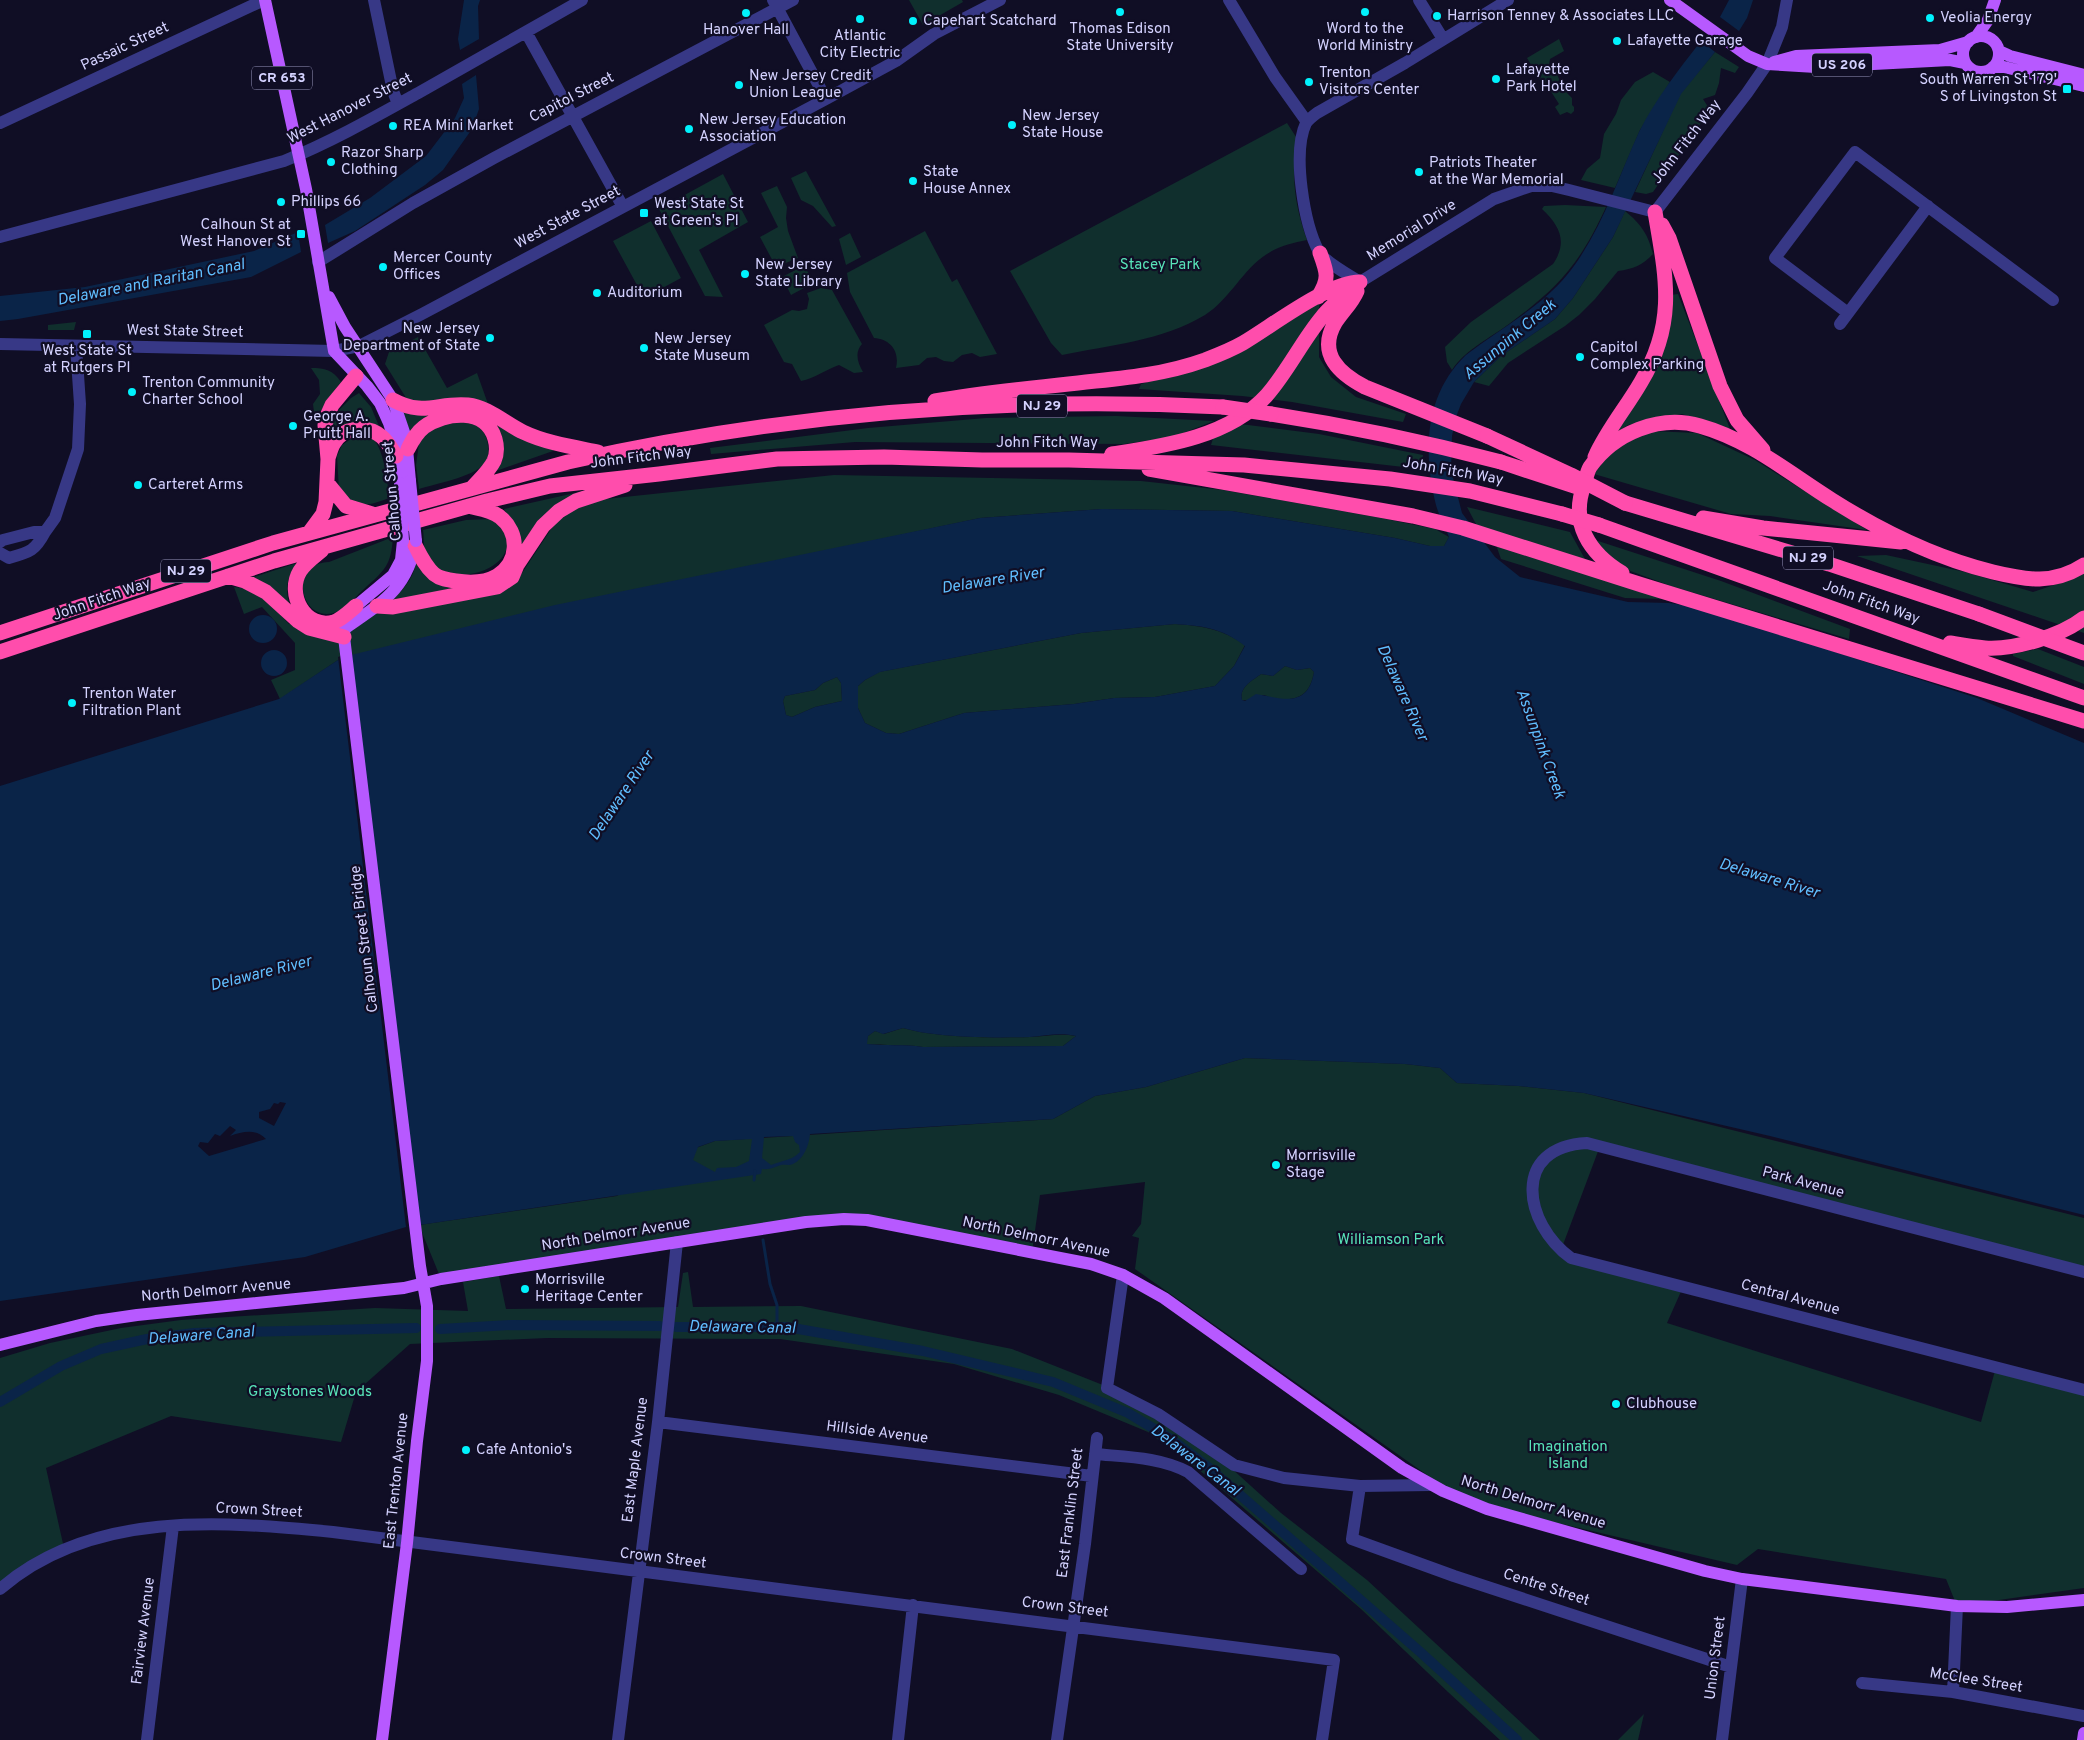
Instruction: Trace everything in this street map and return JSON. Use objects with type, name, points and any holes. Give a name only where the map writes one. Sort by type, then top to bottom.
[{"type":"highway","points":[[1655,212],[1669,238],[1720,386],[1729,406],[1749,435],[1769,457]]},
{"type":"highway","points":[[1642,585],[1605,563],[1584,535],[1580,513],[1580,496],[1603,440],[1649,366],[1664,322],[1666,279],[1655,212]]},
{"type":"highway","points":[[1318,297],[1324,289],[1327,277],[1320,253]]},
{"type":"highway","points":[[860,416],[967,395],[1160,374],[1185,367],[1241,344],[1318,297],[1344,284],[1360,282]]},
{"type":"highway","points":[[1360,282],[1352,300],[1332,329],[1329,344],[1331,356],[1339,369],[1352,380],[1419,410],[1487,436],[1630,504],[1763,528],[1912,544]]},
{"type":"highway","points":[[1028,461],[1113,454],[1162,446],[1199,435],[1234,420],[1267,395],[1322,316],[1360,282]]},
{"type":"highway","points":[[309,533],[323,514],[328,484],[325,425],[328,414],[332,405],[356,376]]},
{"type":"highway","points":[[393,400],[410,408],[419,409],[470,405],[484,410],[525,433],[543,440],[604,454]]},
{"type":"highway","name":"John Fitch Way","points":[[0,633],[207,564],[309,533],[374,514],[392,511],[604,454],[754,428],[860,416],[967,407],[1104,404],[1223,407],[1271,414],[1350,427],[1471,454],[1630,504]]},
{"type":"highway","points":[[328,459],[334,443],[348,432],[359,429],[373,431],[402,452],[416,434],[434,422],[462,415],[478,418],[487,424],[493,433],[497,452],[493,463],[472,488]]},
{"type":"highway","points":[[1590,468],[1615,443],[1629,434],[1654,424],[1687,422],[1727,436],[1769,457],[1832,500],[1912,544],[1978,569],[2033,580],[2054,578],[2075,571],[2084,565]]},
{"type":"highway","name":"John Fitch Way","points":[[0,652],[228,576],[487,501],[550,486],[777,459],[1101,460],[1244,465],[1390,479],[1498,497],[1599,525],[2084,698]]},
{"type":"highway","points":[[1101,460],[1413,516],[1463,528],[2030,705],[2084,720]]},
{"type":"highway","points":[[377,606],[393,607],[497,587],[512,577],[544,526],[560,511],[576,501],[659,474]]},
{"type":"highway","points":[[328,484],[346,506],[374,514]]},
{"type":"highway","name":"NJ 29","points":[[1630,504],[1829,564],[1979,614],[2084,653]]},
{"type":"highway","points":[[411,542],[426,565],[441,578],[470,582],[498,576],[513,557],[515,547],[513,535],[508,524],[499,516],[472,506]]},
{"type":"highway","points":[[325,547],[300,570],[295,581],[296,600],[310,618],[326,623],[340,620],[356,606]]},
{"type":"highway","points":[[228,576],[245,581],[266,592],[298,621],[309,628],[345,638]]},
{"type":"highway","points":[[1916,638],[1987,648],[2023,644],[2063,632],[2084,618]]},
{"type":"highway","points":[[2030,705],[2084,731]]},
{"type":"main road","name":"Calhoun Street","points":[[264,0],[299,155],[334,351],[375,398],[386,416],[394,439],[402,452]]},
{"type":"main road","name":"US 206","points":[[1670,0],[1748,56],[1767,64],[1816,67],[1950,60],[1965,63],[1977,72],[1993,67]]},
{"type":"main road","points":[[1965,63],[1963,54],[1972,39],[1988,20],[1996,0]]},
{"type":"main road","points":[[1993,67],[1998,59],[1996,0]]},
{"type":"main road","points":[[1767,64],[1796,56],[1940,50],[1984,36],[2010,56],[2084,75]]},
{"type":"main road","points":[[1993,67],[2004,67],[2084,86]]},
{"type":"main road","name":"Calhoun Street","points":[[323,283],[334,307],[393,400],[403,427],[402,452],[411,542],[408,571],[404,579],[345,638]]},
{"type":"main road","name":"Calhoun Street","points":[[345,638],[346,622],[356,606],[393,575],[411,542]]},
{"type":"main road","name":"Calhoun Street Bridge","points":[[345,638],[416,1226]]},
{"type":"main road","name":"North Delmorr Avenue","points":[[0,1346],[88,1323],[137,1315],[330,1297],[404,1288],[441,1279],[819,1220],[868,1220],[1091,1264],[1123,1275],[1164,1298],[1394,1462],[1431,1485],[1487,1509],[1676,1563],[1742,1579],[1957,1606],[2007,1607],[2084,1600]]},
{"type":"main road","name":"East Trenton Avenue","points":[[382,1740],[407,1542],[428,1349],[427,1306],[416,1226]]},
{"type":"main road","points":[[2083,1740],[2084,1733]]},
{"type":"street","name":"Passaic Street","points":[[0,123],[264,0]]},
{"type":"street","points":[[374,0],[385,57],[398,104]]},
{"type":"street","name":"West Hanover Street","points":[[0,237],[275,164],[299,155],[462,69],[582,0]]},
{"type":"street","name":"Capitol Street","points":[[318,262],[429,194],[776,4],[793,0]]},
{"type":"street","name":"West State Street","points":[[0,344],[334,351],[359,346],[826,99],[896,60],[941,30],[1000,0]]},
{"type":"street","points":[[1230,0],[1274,77],[1307,122]]},
{"type":"street","points":[[1419,0],[1443,39]]},
{"type":"street","points":[[1360,282],[1320,253],[1306,217],[1301,190],[1302,148],[1307,122],[1317,113],[1508,0]]},
{"type":"street","name":"John Fitch Way","points":[[1655,212],[1747,93],[1767,64],[1782,27],[1787,0]]},
{"type":"street","points":[[776,4],[826,99]]},
{"type":"street","points":[[526,32],[622,207]]},
{"type":"street","points":[[1848,313],[1775,258],[1855,152],[2053,300]]},
{"type":"street","name":"Memorial Drive","points":[[1360,282],[1494,198],[1531,186],[1569,190],[1655,212]]},
{"type":"street","points":[[1840,324],[1928,206]]},
{"type":"street","points":[[0,553],[10,558],[32,551],[55,518],[78,449],[80,404],[76,346]]},
{"type":"street","points":[[0,542],[26,534],[45,532]]},
{"type":"street","name":"Park Avenue","points":[[1532,1186],[1541,1165],[1556,1151],[1575,1144],[1587,1143],[2084,1272]]},
{"type":"street","name":"Central Avenue","points":[[1532,1186],[1534,1209],[1542,1226],[1552,1242],[1571,1258],[2084,1390]]},
{"type":"street","name":"East Maple Avenue","points":[[618,1740],[658,1422],[677,1242]]},
{"type":"street","points":[[1123,1275],[1107,1388],[1158,1414],[1234,1465],[1284,1478],[1360,1486],[1431,1485]]},
{"type":"street","name":"Hillside Avenue","points":[[658,1422],[1092,1476]]},
{"type":"street","name":"East Franklin Street","points":[[1057,1740],[1085,1544],[1097,1438]]},
{"type":"street","points":[[1095,1454],[1151,1460],[1181,1468],[1301,1569]]},
{"type":"street","name":"Centre Street","points":[[1360,1486],[1352,1539],[1454,1576],[1731,1667]]},
{"type":"street","name":"Crown Street","points":[[0,1589],[28,1567],[64,1548],[117,1533],[173,1526],[257,1525],[407,1542],[1072,1625],[1334,1660],[1322,1740]]},
{"type":"street","name":"Fairview Avenue","points":[[148,1740],[173,1526]]},
{"type":"street","name":"Union Street","points":[[1722,1740],[1742,1579]]},
{"type":"street","points":[[898,1740],[913,1605]]},
{"type":"street","points":[[1953,1692],[1957,1606]]},
{"type":"street","name":"McClee Street","points":[[1862,1683],[1953,1692],[2084,1716]]},
{"type":"green space","points":[[909,0],[962,0],[963,2],[923,25]]},
{"type":"green space","points":[[1559,39],[1564,51],[1550,59],[1549,65],[1555,69],[1559,79],[1567,86],[1567,93],[1572,98],[1572,105],[1574,107],[1574,111],[1571,114],[1567,112],[1560,115],[1555,107],[1559,104],[1543,79],[1540,80],[1527,58]]},
{"type":"green space","points":[[1715,52],[1739,67],[1735,73],[1721,68],[1715,95],[1703,99],[1710,110],[1653,192],[1646,194],[1635,192],[1680,94]]},
{"type":"green space","points":[[1653,72],[1670,82],[1640,130],[1615,188],[1581,180],[1587,169],[1600,158],[1604,134],[1616,114],[1621,100],[1635,82]]},
{"type":"green space","name":"Stacey Park","points":[[1287,123],[1298,140],[1294,166],[1295,190],[1299,215],[1307,240],[1281,247],[1258,260],[1222,301],[1205,315],[1188,324],[1135,341],[1062,355],[1051,343],[1010,271]]},
{"type":"green space","points":[[806,171],[836,226],[832,227],[813,206],[801,200],[791,178]]},
{"type":"green space","points":[[723,174],[748,222],[699,250],[723,297],[705,296],[659,209]]},
{"type":"green space","points":[[777,186],[787,207],[788,231],[798,258],[776,267],[760,237],[778,227],[761,193]]},
{"type":"green space","points":[[1544,206],[1606,207],[1577,260],[1554,286],[1526,311],[1471,350],[1452,370],[1447,362],[1445,347],[1471,322],[1553,264],[1560,249],[1560,235],[1553,222],[1542,209]]},
{"type":"green space","points":[[1625,211],[1643,230],[1653,254],[1637,266],[1618,271],[1579,315],[1508,363],[1489,386],[1474,382],[1501,356],[1555,319],[1573,298],[1613,237]]},
{"type":"green space","points":[[651,221],[681,278],[644,298],[613,241]]},
{"type":"green space","points":[[925,231],[952,282],[957,279],[997,354],[980,357],[972,353],[962,355],[953,362],[944,361],[936,357],[927,358],[919,365],[896,368],[895,351],[889,343],[874,338],[850,292],[847,273]]},
{"type":"green space","points":[[850,233],[861,257],[846,265],[839,239]]},
{"type":"green space","points":[[803,266],[817,281],[791,295],[782,277]]},
{"type":"green space","points":[[821,288],[832,290],[862,344],[857,354],[858,362],[863,372],[854,373],[839,365],[801,381],[792,364],[784,362],[764,325],[792,310],[807,309],[809,299],[807,293]]},
{"type":"green space","points":[[1678,294],[1730,429],[1682,414],[1628,425],[1612,435],[1646,379],[1671,295]]},
{"type":"green space","points":[[1319,302],[1319,357],[1331,377],[1356,397],[1406,414],[1403,422],[1292,402],[1242,396],[1139,389],[1141,384],[1201,367]]},
{"type":"green space","points":[[76,322],[74,330],[48,330],[48,325]]},
{"type":"green space","points":[[418,337],[447,388],[477,373],[488,404],[408,401],[385,364],[389,352]]},
{"type":"green space","points":[[311,368],[328,370],[341,382],[322,410],[314,412],[313,404],[320,394],[319,380]]},
{"type":"green space","points":[[359,393],[371,407],[381,431],[328,442],[331,418],[351,398]]},
{"type":"green space","points":[[402,411],[432,414],[410,431]]},
{"type":"green space","points":[[1116,416],[1214,421],[1173,437],[1124,444],[855,442],[711,454],[710,448],[868,428],[986,418]]},
{"type":"green space","points":[[468,420],[479,427],[486,437],[488,451],[485,462],[479,469],[471,473],[419,489],[416,465],[419,443],[432,427]]},
{"type":"green space","points":[[492,423],[553,449],[553,451],[496,471]]},
{"type":"green space","points":[[1240,424],[1319,434],[1423,455],[1421,469],[1211,445],[1214,435]]},
{"type":"green space","points":[[1650,431],[1697,433],[1755,460],[1867,530],[1770,516],[1731,514],[1594,474],[1614,448]]},
{"type":"green space","points":[[355,436],[370,437],[377,445],[385,468],[389,498],[374,503],[362,504],[352,501],[339,491],[337,456],[342,445]]},
{"type":"green space","points":[[834,475],[1141,481],[1223,490],[1381,518],[1435,529],[1449,537],[1444,546],[1430,546],[1395,538],[1232,511],[1102,509],[980,518],[338,660],[280,699],[271,680],[295,670],[295,643],[262,607],[244,614],[234,587],[243,588],[258,595],[271,605],[289,624],[500,591],[522,573],[561,514],[596,500]]},
{"type":"green space","points":[[584,491],[568,499],[517,558],[515,528],[504,509]]},
{"type":"green space","points":[[1467,507],[1570,532],[1586,561],[1477,526]]},
{"type":"green space","points":[[493,519],[505,535],[506,549],[499,561],[485,570],[469,574],[452,574],[436,567],[426,553],[423,530],[466,520]]},
{"type":"green space","points":[[393,537],[391,555],[386,567],[341,610],[327,614],[316,611],[308,604],[304,594],[303,583],[307,573],[315,565],[329,562]]},
{"type":"green space","points":[[1592,539],[1721,581],[1850,629],[1849,639],[1671,586],[1614,565]]},
{"type":"green space","points":[[1496,545],[1664,599],[1625,598],[1501,559]]},
{"type":"green space","points":[[1886,555],[1965,572],[2033,592],[2066,581],[2084,568],[2084,633],[1857,556]]},
{"type":"green space","points":[[416,561],[456,587],[389,604],[410,580]]},
{"type":"green space","points":[[297,563],[288,584],[287,595],[290,608],[251,578]]},
{"type":"green space","points":[[1175,624],[1212,629],[1228,635],[1245,645],[1234,666],[1215,686],[1155,697],[1114,698],[1074,704],[964,713],[899,734],[886,733],[865,723],[858,708],[858,686],[879,672],[1081,633]]},
{"type":"green space","points":[[2038,649],[2084,667],[2084,684],[2013,656],[2013,654]]},
{"type":"green space","points":[[1285,666],[1297,670],[1310,668],[1314,672],[1310,686],[1302,695],[1291,699],[1274,699],[1261,695],[1242,700],[1242,691],[1250,682],[1261,674],[1273,676]]},
{"type":"green space","points":[[837,677],[841,683],[842,701],[815,707],[792,717],[786,715],[783,701],[785,696],[815,690],[823,683]]},
{"type":"green space","points":[[903,1028],[932,1034],[966,1037],[1076,1036],[1063,1046],[923,1047],[866,1044],[868,1036],[875,1031],[884,1034]]},
{"type":"green space","name":"Williamson Park","points":[[1245,1058],[1405,1064],[1440,1068],[1457,1083],[1519,1086],[1584,1093],[2084,1218],[2084,1270],[1600,1146],[1561,1250],[1683,1287],[1667,1323],[1981,1422],[1996,1367],[2084,1390],[2084,1588],[1957,1606],[1946,1579],[1758,1549],[1737,1565],[1464,1501],[1135,1269],[1139,1238],[1132,1236],[1141,1224],[1145,1182],[1040,1195],[1032,1252],[880,1222],[770,1228],[441,1279],[419,1225],[617,1196],[643,1175],[677,1155],[715,1141],[1053,1119],[1095,1096],[1146,1087]]},
{"type":"green space","name":"Graystones Woods","points":[[688,1272],[693,1307],[801,1306],[1012,1349],[1123,1393],[1199,1439],[1281,1513],[1367,1580],[1540,1740],[1500,1740],[1361,1609],[1204,1474],[1148,1432],[1059,1395],[954,1364],[780,1339],[547,1338],[410,1344],[356,1392],[341,1442],[171,1416],[46,1468],[64,1548],[0,1589],[0,1358],[50,1343],[121,1328],[181,1320],[375,1308],[468,1311],[463,1282],[499,1276],[506,1309],[678,1307],[683,1273]]},
{"type":"green space","points":[[1644,1714],[1638,1740],[1618,1740]]},
{"type":"water","points":[[464,0],[480,0],[478,6],[479,39],[460,50],[458,39]]},
{"type":"water","points":[[1729,0],[1753,0],[1747,18],[1739,31],[1720,17]]},
{"type":"water","points":[[1701,41],[1715,52],[1681,94],[1613,237],[1573,298],[1555,319],[1501,356],[1474,382],[1461,404],[1452,436],[1451,470],[1462,513],[1495,557],[1520,577],[1628,602],[1669,603],[1696,607],[1977,698],[2084,743],[2084,1215],[1770,1136],[1584,1093],[1519,1086],[1457,1083],[1440,1068],[1405,1064],[1245,1058],[1146,1087],[1095,1096],[1053,1119],[810,1134],[805,1151],[797,1162],[791,1165],[762,1169],[761,1174],[406,1227],[305,1257],[0,1301],[0,786],[279,699],[338,660],[351,655],[555,605],[980,518],[1102,509],[1232,511],[1395,538],[1430,546],[1444,546],[1449,537],[1436,505],[1429,465],[1430,425],[1442,388],[1452,371],[1466,355],[1544,298],[1567,275],[1579,259],[1608,206],[1645,120]],"holes":[[[1175,624],[1212,629],[1228,635],[1245,646],[1234,666],[1215,686],[1155,697],[1114,698],[1074,704],[964,713],[899,734],[886,733],[865,723],[858,708],[858,686],[880,672],[1081,633]],[[1285,666],[1297,670],[1310,668],[1314,672],[1311,683],[1300,696],[1285,699],[1256,694],[1245,701],[1242,700],[1244,688],[1261,674],[1273,676]],[[837,677],[841,683],[842,701],[815,707],[792,717],[786,715],[783,701],[785,696],[815,690],[823,683]],[[903,1028],[932,1034],[965,1037],[1030,1037],[1059,1034],[1076,1036],[1063,1046],[923,1047],[867,1044],[868,1036],[875,1031],[883,1034]],[[274,1103],[286,1103],[274,1126],[259,1118],[259,1112],[270,1109]],[[230,1126],[236,1130],[230,1136],[244,1132],[253,1132],[266,1139],[209,1156],[198,1146],[200,1142],[208,1143],[215,1134],[220,1136]],[[793,1136],[795,1142],[799,1145],[800,1152],[787,1160],[771,1165],[762,1158],[764,1137]],[[752,1139],[749,1161],[736,1167],[717,1168],[715,1172],[693,1160],[698,1147],[715,1141]]]},
{"type":"water","points":[[476,75],[479,109],[472,129],[443,170],[425,185],[355,231],[328,243],[325,225],[370,198],[426,156],[455,118],[464,98],[462,84]]},
{"type":"water","name":"Delaware and Raritan Canal","points":[[298,232],[301,252],[251,277],[0,321],[0,296],[85,287],[254,251]]},
{"type":"water","points":[[263,615],[273,619],[277,629],[273,639],[263,643],[253,639],[249,629],[253,619]]},
{"type":"water","points":[[274,650],[284,653],[287,663],[284,673],[274,676],[264,673],[261,663],[264,653]]},
{"type":"pier","points":[[351,652],[419,1225],[406,1227],[338,657]]},
{"type":"waterway","points":[[754,1180],[755,1171]]},
{"type":"waterway","points":[[763,1240],[770,1284],[777,1305],[777,1327]]},
{"type":"waterway","name":"Delaware Canal","points":[[440,1329],[511,1325],[660,1326]]},
{"type":"waterway","name":"Delaware Canal","points":[[676,1327],[787,1327],[923,1351],[1053,1382],[1128,1413],[1171,1439],[1208,1467],[1418,1650],[1517,1740]]},
{"type":"waterway","name":"Delaware Canal","points":[[0,1402],[61,1366],[101,1349],[147,1339],[194,1333],[416,1328]]},
{"type":"place","name":"Thomas Edison State University","points":[[1120,12]]},
{"type":"place","name":"Word to the World Ministry","points":[[1365,12]]},
{"type":"place","name":"Hanover Hall","points":[[746,13]]},
{"type":"place","name":"Harrison Tenney & Associates LLC","points":[[1437,16]]},
{"type":"place","name":"Veolia Energy","points":[[1930,18]]},
{"type":"place","name":"Atlantic City Electric","points":[[860,19]]},
{"type":"place","name":"Capehart Scatchard","points":[[913,21]]},
{"type":"place","name":"Lafayette Garage","points":[[1617,41]]},
{"type":"place","name":"Lafayette Park Hotel","points":[[1496,79]]},
{"type":"place","name":"Trenton Visitors Center","points":[[1309,82]]},
{"type":"place","name":"New Jersey Credit Union League","points":[[739,85]]},
{"type":"place","name":"South Warren St 179' S of Livingston St","points":[[2067,89]]},
{"type":"place","name":"New Jersey State House","points":[[1012,125]]},
{"type":"place","name":"REA Mini Market","points":[[393,126]]},
{"type":"place","name":"New Jersey Education Association","points":[[689,129]]},
{"type":"place","name":"Razor Sharp Clothing","points":[[331,162]]},
{"type":"place","name":"Patriots Theater at the War Memorial","points":[[1419,172]]},
{"type":"place","name":"State House Annex","points":[[913,181]]},
{"type":"place","name":"Phillips 66","points":[[281,202]]},
{"type":"place","name":"West State St at Green's Pl","points":[[644,213]]},
{"type":"place","name":"Calhoun St at West Hanover St","points":[[301,234]]},
{"type":"place","name":"Mercer County Offices","points":[[383,267]]},
{"type":"place","name":"New Jersey State Library","points":[[745,274]]},
{"type":"place","name":"Auditorium","points":[[597,293]]},
{"type":"place","name":"West State St at Rutgers Pl","points":[[87,334]]},
{"type":"place","name":"New Jersey Department of State","points":[[490,338]]},
{"type":"place","name":"New Jersey State Museum","points":[[644,348]]},
{"type":"place","name":"Capitol Complex Parking","points":[[1580,357]]},
{"type":"place","name":"Trenton Community Charter School","points":[[132,392]]},
{"type":"place","name":"George A. Pruitt Hall","points":[[293,426]]},
{"type":"place","name":"Carteret Arms","points":[[138,485]]},
{"type":"place","name":"Trenton Water Filtration Plant","points":[[72,703]]},
{"type":"place","name":"Morrisville Stage","points":[[1276,1165]]},
{"type":"place","name":"Morrisville Heritage Center","points":[[525,1289]]},
{"type":"place","name":"Clubhouse","points":[[1616,1404]]},
{"type":"place","name":"Cafe Antonio's","points":[[466,1450]]},
{"type":"water label","name":"Assunpink Creek","points":[[1510,340]]},
{"type":"water label","name":"Delaware River","points":[[993,581]]},
{"type":"water label","name":"Delaware River","points":[[1402,693]]},
{"type":"water label","name":"Assunpink Creek","points":[[1540,744]]},
{"type":"water label","name":"Delaware River","points":[[622,796]]},
{"type":"water label","name":"Delaware River","points":[[1769,879]]},
{"type":"water label","name":"Delaware River","points":[[261,974]]},
{"type":"park label","name":"Imagination Island","points":[[1568,1456]]}]
